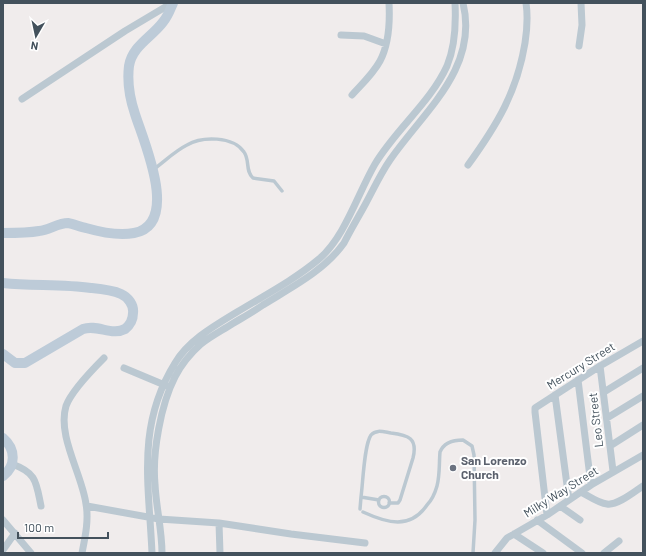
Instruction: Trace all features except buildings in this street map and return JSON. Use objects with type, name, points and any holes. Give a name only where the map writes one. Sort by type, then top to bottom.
[{"type":"main road","points":[[3,233],[38,232],[63,224],[70,224],[92,230],[113,233],[133,233],[141,231],[151,222],[156,207],[157,191],[153,170],[132,103],[128,77],[133,53],[164,22],[170,11],[172,3]]},
{"type":"main road","points":[[3,283],[79,286],[114,292],[127,298],[132,305],[133,314],[129,325],[123,330],[111,331],[90,326],[25,363],[15,363],[3,354]]},
{"type":"main road","points":[[3,438],[11,447],[13,454],[12,464],[3,476]]},
{"type":"street","points":[[22,98],[125,31],[172,3]]},
{"type":"street","points":[[352,95],[380,62],[386,44],[390,18],[390,3]]},
{"type":"street","points":[[162,553],[162,537],[154,483],[154,460],[163,412],[175,378],[182,365],[212,335],[232,324],[301,277],[335,241],[375,164],[384,150],[422,104],[447,65],[454,38],[456,14],[454,3]]},
{"type":"street","points":[[152,553],[147,488],[148,446],[151,426],[163,385],[184,351],[207,331],[227,318],[322,267],[338,251],[390,160],[444,91],[458,66],[462,51],[465,25],[462,3]]},
{"type":"street","points":[[468,165],[508,104],[518,77],[527,30],[526,3]]},
{"type":"street","points":[[579,46],[582,25],[581,3]]},
{"type":"street","points":[[341,35],[364,36],[386,44]]},
{"type":"street","points":[[356,200],[366,204]]},
{"type":"street","points":[[227,318],[232,324]]},
{"type":"street","name":"Mercury Street","points":[[547,514],[535,412],[536,407],[600,366],[643,341]]},
{"type":"street","points":[[82,553],[87,506],[83,488],[65,432],[65,414],[70,398],[104,358]]},
{"type":"street","name":"Leo Street","points":[[600,366],[613,472]]},
{"type":"street","points":[[124,368],[171,388]]},
{"type":"street","points":[[604,392],[643,368]]},
{"type":"street","points":[[578,380],[591,485]]},
{"type":"street","points":[[555,395],[569,500]]},
{"type":"street","points":[[607,418],[643,396]]},
{"type":"street","points":[[610,446],[643,425]]},
{"type":"street","name":"Milky Way Street","points":[[495,553],[504,541],[514,534],[591,485],[643,455]]},
{"type":"street","points":[[12,464],[24,468],[32,475],[36,483],[41,506]]},
{"type":"street","points":[[581,492],[609,505],[623,499],[643,486]]},
{"type":"street","points":[[87,506],[150,518],[219,522],[291,534],[365,543]]},
{"type":"street","points":[[560,506],[580,520]]},
{"type":"street","points":[[3,520],[31,553]]},
{"type":"street","points":[[537,520],[582,553]]},
{"type":"street","points":[[219,522],[220,553]]},
{"type":"street","points":[[3,550],[15,533]]},
{"type":"street","points":[[514,534],[543,553]]},
{"type":"street","points":[[604,553],[619,541]]},
{"type":"lane","points":[[153,170],[187,144],[202,140],[218,139],[228,141],[240,147],[245,153],[249,172],[253,178],[274,181],[282,191]]},
{"type":"lane","points":[[378,500],[379,504],[383,507],[387,506],[389,503],[398,503],[415,451],[414,444],[405,435],[380,431],[372,434],[367,449],[361,497],[361,511],[394,523],[410,520],[420,514],[426,507],[435,493],[441,448],[450,442],[463,440],[472,446],[474,455],[475,520],[473,553]]},
{"type":"lane","points":[[361,497],[378,500],[385,496],[389,503]]},
{"type":"place","name":"San Lorenzo Church","points":[[453,468]]}]
